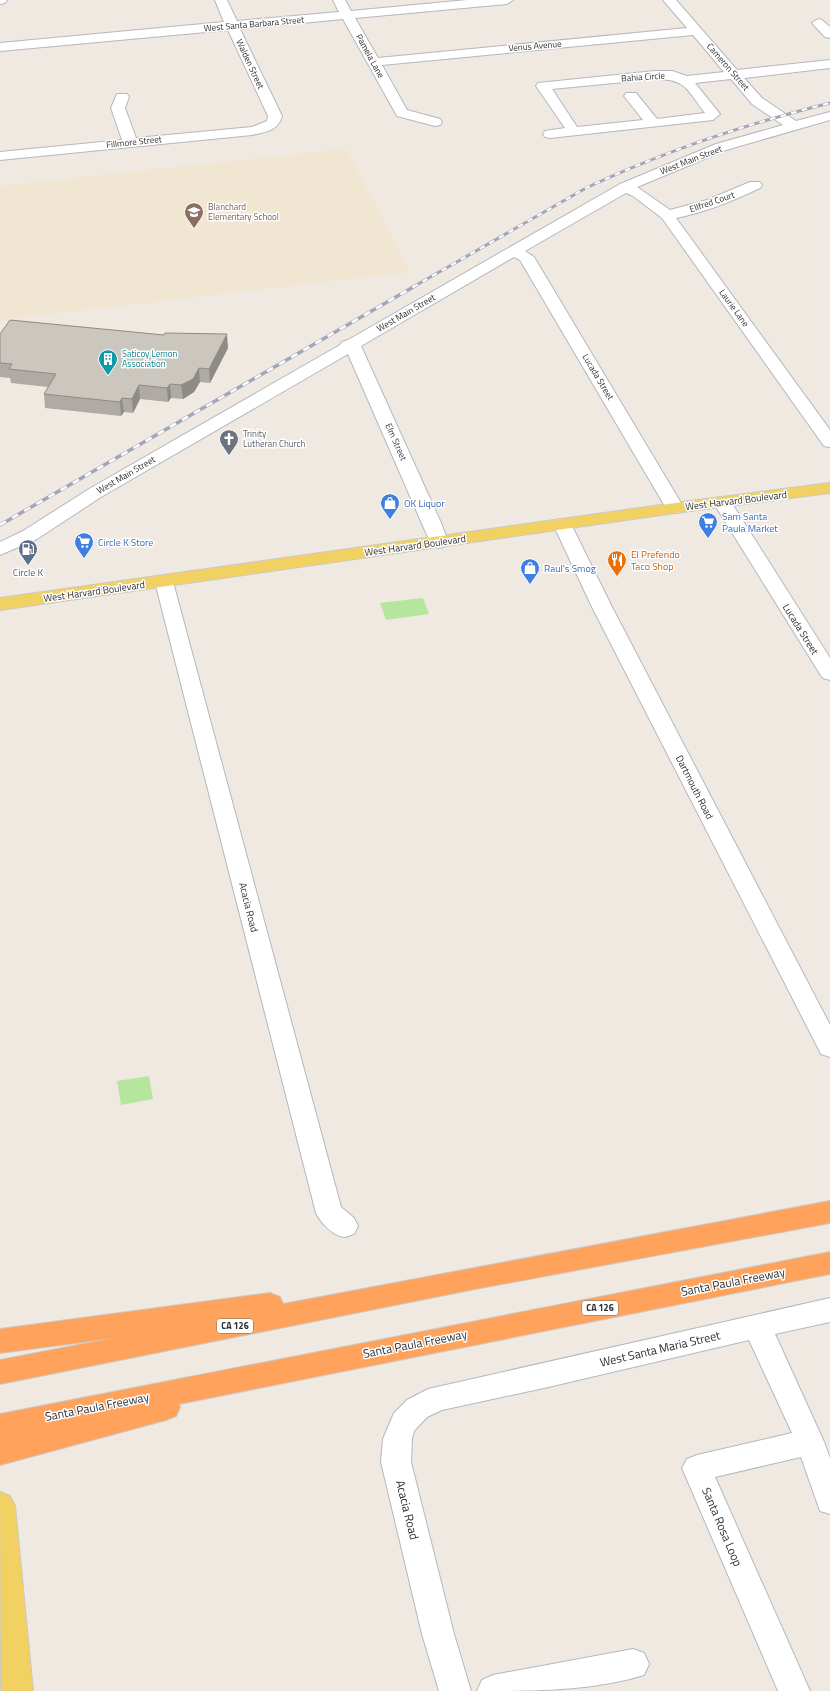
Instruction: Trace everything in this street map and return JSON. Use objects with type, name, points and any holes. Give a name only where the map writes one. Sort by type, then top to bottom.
[{"type":"highway","name":"CA 126","points":[[0,1372],[470,1279],[830,1212]]},
{"type":"highway","name":"Santa Paula Freeway","points":[[0,1427],[370,1352],[830,1263]]},
{"type":"highway","points":[[0,1341],[470,1279]]},
{"type":"highway","points":[[0,1452],[370,1352]]},
{"type":"main road","name":"West Harvard Boulevard","points":[[0,604],[164,582],[675,508],[830,488]]},
{"type":"main road","points":[[0,1506],[17,1691]]},
{"type":"street","name":"Walden Street","points":[[221,0],[248,62],[275,116],[276,119],[268,126]]},
{"type":"street","name":"Pamela Lane","points":[[339,0],[402,113],[435,122]]},
{"type":"street","name":"West Santa Barbara Street","points":[[0,47],[507,0]]},
{"type":"street","name":"Cameron Street","points":[[669,0],[757,101],[794,126]]},
{"type":"street","points":[[818,23],[830,34]]},
{"type":"street","name":"Venus Avenue","points":[[373,62],[696,31]]},
{"type":"street","points":[[688,83],[724,81],[735,75],[830,64]]},
{"type":"street","name":"Bahia Circle","points":[[574,132],[543,86],[654,74],[672,75],[688,83]]},
{"type":"street","points":[[550,134],[712,116],[712,111],[688,83]]},
{"type":"street","points":[[631,96],[653,123]]},
{"type":"street","points":[[122,98],[118,108],[130,142]]},
{"type":"street","name":"West Main Street","points":[[0,549],[30,535],[95,493],[348,345],[625,187],[721,147],[830,116]]},
{"type":"street","name":"Fillmore Street","points":[[0,156],[252,130],[268,126]]},
{"type":"street","name":"Ellfred Court","points":[[667,215],[704,207],[726,199],[755,185]]},
{"type":"street","name":"Laurie Lane","points":[[625,187],[638,193],[667,215],[830,442]]},
{"type":"street","name":"Lucada Street","points":[[514,251],[526,257],[675,508]]},
{"type":"street","name":"Elm Street","points":[[348,345],[355,350],[433,525],[439,542]]},
{"type":"street","name":"Lucada Street","points":[[722,502],[830,674]]},
{"type":"street","points":[[0,537],[63,515]]},
{"type":"street","name":"Dartmouth Road","points":[[562,524],[602,607],[830,1048]]},
{"type":"street","name":"Acacia Road","points":[[164,582],[329,1213],[345,1226]]},
{"type":"street","name":"West Santa Maria Street","points":[[489,1388],[759,1325],[830,1310]]},
{"type":"street","points":[[759,1325],[764,1343],[810,1442],[830,1501]]},
{"type":"street","name":"Acacia Road","points":[[455,1691],[406,1506],[396,1462],[395,1443],[401,1426],[411,1413],[424,1403],[459,1392],[489,1388]]},
{"type":"street","name":"Santa Rosa Loop","points":[[794,1691],[697,1468],[810,1442]]},
{"type":"street","points":[[493,1691],[633,1664]]},
{"type":"shaded area","name":"Blanchard Elementary School","points":[[346,149],[410,272],[0,320],[0,186]]},
{"type":"green space","points":[[423,598],[429,614],[386,620],[380,603]]},
{"type":"green space","points":[[149,1076],[153,1099],[121,1105],[117,1081]]},
{"type":"building","name":"Saticoy Lemon Association","points":[[10,320],[164,335],[165,333],[227,334],[209,369],[199,368],[193,379],[181,385],[170,384],[167,388],[139,385],[132,399],[122,398],[120,402],[44,394],[56,374],[9,369],[12,364],[0,363],[0,334]]},
{"type":"railway","points":[[413,287],[586,188],[676,150],[737,129],[830,103]]},
{"type":"railway","points":[[0,525],[415,286]]},
{"type":"place","name":"Blanchard Elementary School","points":[[194,229]]},
{"type":"place","name":"Saticoy Lemon Association","points":[[108,376]]},
{"type":"place","name":"Trinity Lutheran Church","points":[[229,456]]},
{"type":"place","name":"OK Liquor","points":[[390,520]]},
{"type":"place","name":"Sam Santa Paula Market","points":[[708,539]]},
{"type":"place","name":"Circle K Store","points":[[84,559]]},
{"type":"place","name":"Circle K","points":[[28,566]]},
{"type":"place","name":"El Preferido Taco Shop","points":[[617,577]]},
{"type":"place","name":"Raul's Smog","points":[[530,585]]}]
